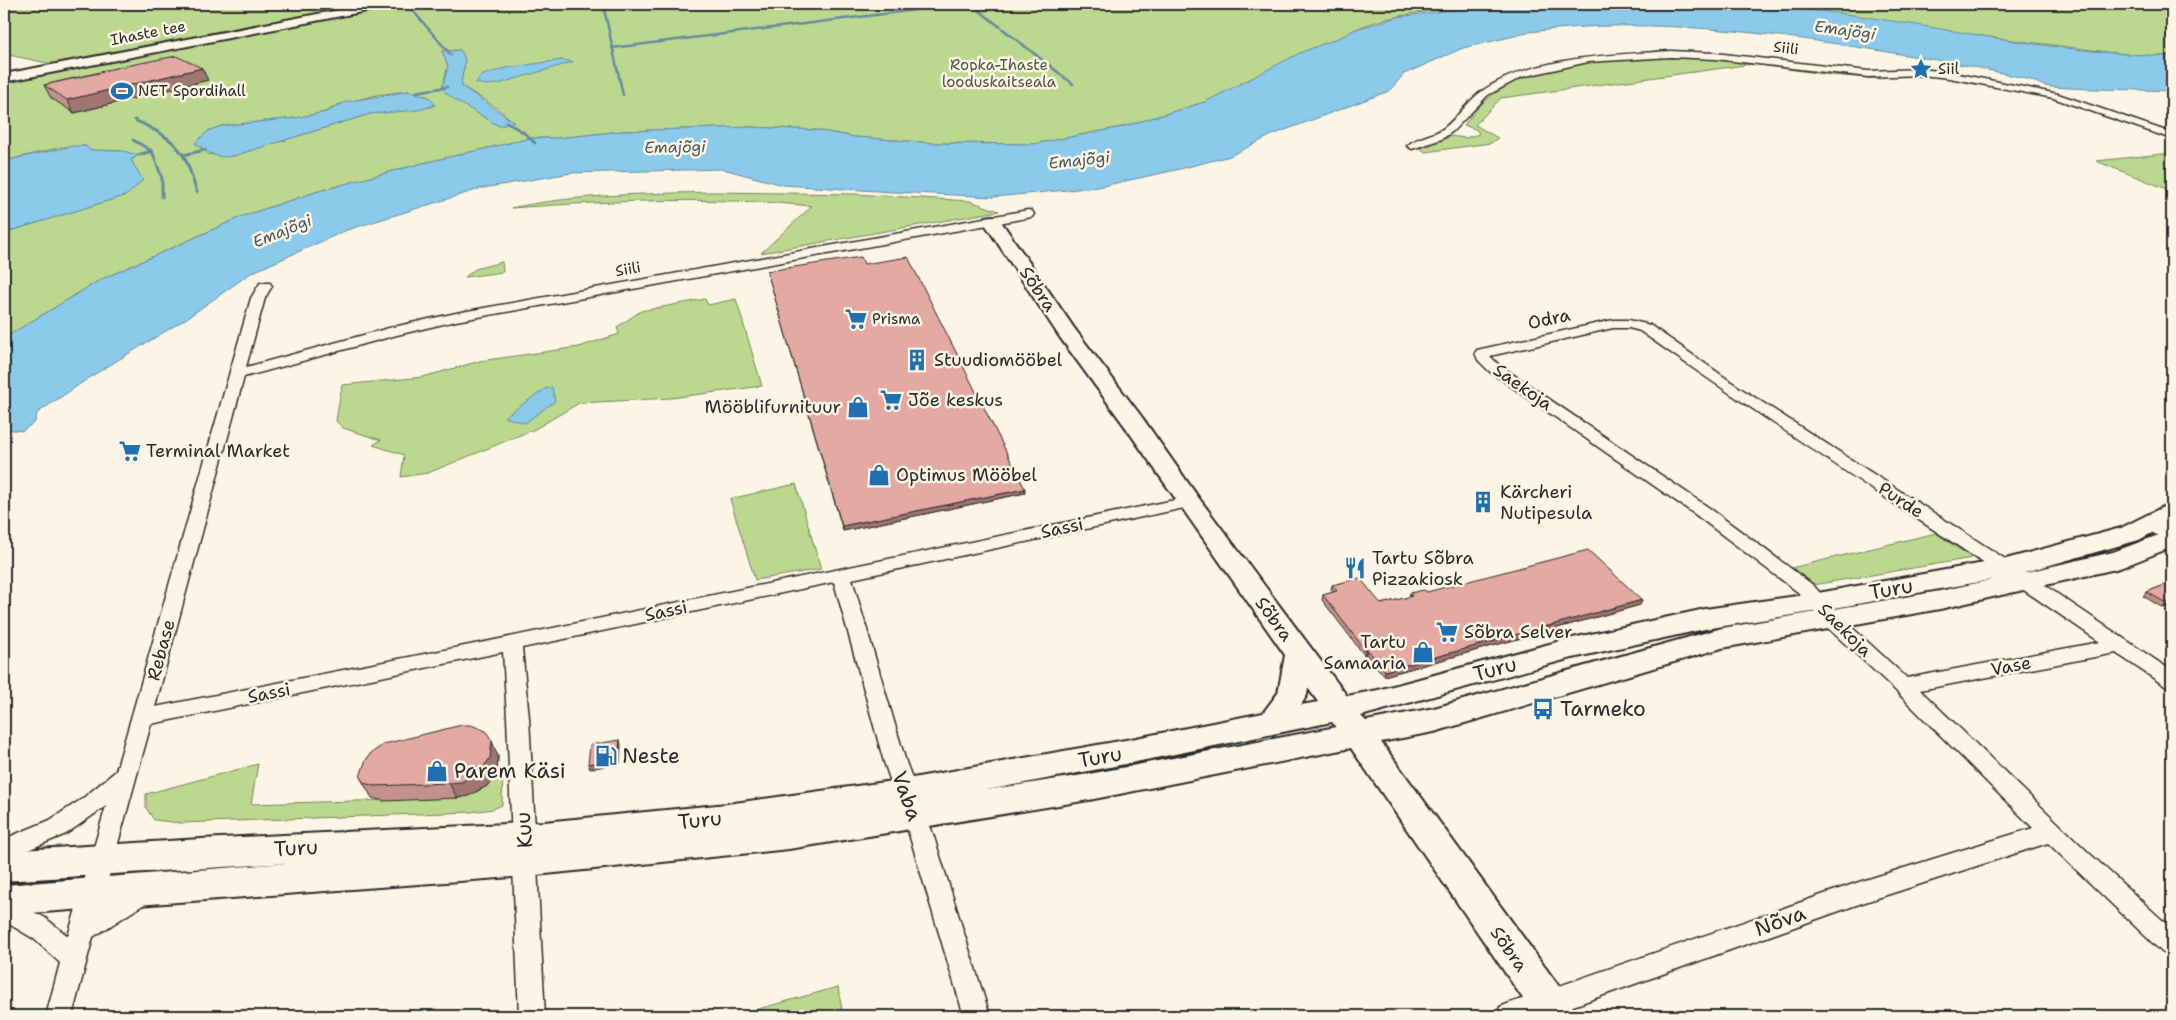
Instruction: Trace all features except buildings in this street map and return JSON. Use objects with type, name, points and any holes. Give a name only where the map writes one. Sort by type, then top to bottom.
[{"type":"main road","name":"Ihaste tee","points":[[4,78],[387,4]]},
{"type":"main road","name":"Sõbra","points":[[992,221],[1066,332],[1133,420],[1189,502],[1349,722],[1552,1010]]},
{"type":"main road","name":"Turu","points":[[911,804],[1089,787],[1349,722],[1378,701],[1577,647],[1705,619],[1940,600],[2016,575],[2120,559],[2167,528]]},
{"type":"main road","points":[[1273,722],[1292,695],[1300,655]]},
{"type":"main road","name":"Turu","points":[[4,866],[101,858],[525,849],[789,835],[1131,751],[1273,722],[1349,722]]},
{"type":"main road","name":"Turu","points":[[4,900],[149,888],[525,849]]},
{"type":"street","name":"Siili","points":[[1412,146],[1449,130],[1485,93],[1519,76],[1588,59],[1671,54],[1715,56],[1868,74],[1920,72],[1949,75],[2055,96],[2172,136]]},
{"type":"street","name":"Siili","points":[[237,374],[394,331],[456,317],[1028,214]]},
{"type":"street","name":"Rebase","points":[[59,1016],[101,858],[126,776],[258,298],[265,286]]},
{"type":"street","name":"Odra","points":[[1483,357],[1482,353],[1613,324],[1629,324]]},
{"type":"street","name":"Purde","points":[[1629,324],[1645,328],[1654,333],[1732,389],[2016,575],[2172,681]]},
{"type":"street","name":"Saekoja","points":[[1483,357],[1494,368],[1702,511],[1806,589],[1824,610],[2052,832],[2172,945]]},
{"type":"street","name":"Sassi","points":[[142,718],[512,644],[1189,502]]},
{"type":"street","name":"Vaba","points":[[841,574],[895,762],[911,804],[977,1016]]},
{"type":"street","name":"Kuu","points":[[512,644],[518,718],[532,1016]]},
{"type":"street","name":"Vase","points":[[1903,686],[2120,645]]},
{"type":"street","points":[[4,850],[58,826],[90,806],[126,776]]},
{"type":"street","name":"Nõva","points":[[1510,1016],[1552,1010],[1862,892],[2052,832]]},
{"type":"street","points":[[83,930],[149,888]]},
{"type":"street","points":[[4,910],[24,918],[52,936],[75,961]]},
{"type":"green space","points":[[4,4],[368,5],[52,64],[4,54]]},
{"type":"green space","name":"Ropka-Ihaste looduskaitseala","points":[[402,4],[1498,4],[1419,13],[1376,22],[1359,28],[1205,102],[1122,127],[1034,144],[932,143],[855,137],[816,130],[752,127],[622,131],[559,138],[531,138],[419,164],[319,191],[243,216],[100,280],[4,338],[4,233],[127,195],[131,160],[137,156],[123,151],[90,150],[86,146],[62,147],[4,161],[4,81]],"holes":[[[460,50],[465,59],[462,86],[497,108],[514,122],[499,126],[446,93],[443,85],[448,66],[442,51]],[[408,91],[429,97],[432,107],[370,114],[233,156],[208,154],[195,143],[208,131],[221,126],[295,118],[326,112],[337,105],[377,95]]]},
{"type":"green space","points":[[1716,4],[2172,4],[2172,56],[2131,55],[1964,34],[1838,13]]},
{"type":"green space","points":[[1654,57],[1695,57],[1870,76],[1881,79],[1830,75],[1753,64],[1501,98],[1475,125],[1498,138],[1491,143],[1425,152],[1420,148],[1451,136],[1465,138],[1479,134],[1477,130],[1464,125],[1484,102],[1501,89],[1521,79],[1542,71],[1588,62]]},
{"type":"green space","points":[[2172,153],[2172,191],[2096,161]]},
{"type":"green space","points":[[713,192],[854,194],[970,201],[999,211],[761,253],[812,206],[699,200],[586,203],[511,208],[586,197]]},
{"type":"green space","points":[[502,262],[503,272],[465,277],[475,269]]},
{"type":"green space","points":[[705,299],[708,305],[736,299],[762,386],[671,398],[579,403],[535,429],[428,473],[401,477],[404,455],[373,445],[381,440],[343,428],[336,421],[342,385],[423,377],[480,361],[579,347],[619,334],[617,327],[641,311]]},
{"type":"green space","points":[[796,484],[821,569],[755,580],[730,499]]},
{"type":"green space","points":[[1936,533],[1972,558],[1813,585],[1791,568]]},
{"type":"green space","points":[[258,764],[251,804],[458,798],[481,789],[503,772],[502,805],[493,809],[471,812],[181,823],[154,820],[146,808],[146,794]]},
{"type":"green space","points":[[838,987],[843,1016],[733,1016]]},
{"type":"water","name":"Emajõgi","points":[[1498,4],[1711,4],[1796,9],[1880,19],[2088,51],[2172,56],[2172,91],[2049,87],[2016,76],[1942,61],[1838,44],[1733,31],[1680,27],[1627,26],[1575,28],[1522,33],[1463,48],[1404,74],[1389,91],[1272,135],[1230,156],[1098,187],[994,197],[783,185],[723,169],[571,173],[483,188],[347,230],[251,273],[184,320],[95,374],[37,413],[35,422],[22,431],[4,429],[4,338],[100,280],[243,216],[319,191],[419,164],[531,138],[559,138],[622,131],[752,127],[816,130],[855,137],[932,143],[1034,144],[1122,127],[1205,102],[1302,52],[1346,35],[1353,30],[1398,17]]},
{"type":"water","points":[[460,50],[465,59],[462,86],[514,122],[499,126],[458,102],[441,87],[448,66],[442,51]]},
{"type":"water","points":[[562,60],[573,62],[498,84],[476,83],[480,76],[505,68]]},
{"type":"water","points":[[408,91],[429,97],[435,105],[419,110],[370,114],[227,157],[217,156],[195,143],[208,131],[221,126],[295,118],[326,112],[345,102]]},
{"type":"water","points":[[73,146],[86,146],[90,150],[123,151],[138,155],[131,160],[143,180],[127,195],[4,233],[4,161]]},
{"type":"water","points":[[552,387],[555,401],[525,423],[504,417],[545,389]]},
{"type":"waterway","points":[[603,4],[613,48]]},
{"type":"waterway","points":[[613,48],[963,4]]},
{"type":"waterway","points":[[971,4],[1073,84]]},
{"type":"waterway","points":[[1353,4],[1362,7]]},
{"type":"waterway","points":[[408,5],[451,55]]},
{"type":"waterway","points":[[613,48],[623,95]]},
{"type":"waterway","points":[[416,92],[447,87]]},
{"type":"waterway","points":[[135,120],[161,134],[173,143],[183,155]]},
{"type":"waterway","points":[[506,122],[523,132],[535,143]]},
{"type":"waterway","points":[[133,140],[152,151]]},
{"type":"waterway","points":[[183,155],[205,150]]},
{"type":"waterway","points":[[138,155],[152,151]]},
{"type":"waterway","points":[[152,151],[162,178],[162,197]]},
{"type":"waterway","points":[[183,155],[197,192]]},
{"type":"place","name":"Siil","points":[[1921,69]]},
{"type":"place","name":"NET Spordihall","points":[[122,91]]},
{"type":"place","name":"Prisma","points":[[856,319]]},
{"type":"place","name":"Stuudiomööbel","points":[[917,360]]},
{"type":"place","name":"Jõe keskus","points":[[891,400]]},
{"type":"place","name":"Mööblifurnituur","points":[[858,407]]},
{"type":"place","name":"Terminal Market","points":[[130,451]]},
{"type":"place","name":"Optimus Mööbel","points":[[879,475]]},
{"type":"place","name":"Kärcheri Nutipesula","points":[[1483,502]]},
{"type":"place","name":"Tartu Sõbra Pizzakiosk","points":[[1355,568]]},
{"type":"place","name":"Sõbra Selver","points":[[1447,632]]},
{"type":"place","name":"Tartu Samaaria","points":[[1423,652]]},
{"type":"place","name":"Tarmeko","points":[[1543,709]]},
{"type":"place","name":"Neste","points":[[606,756]]},
{"type":"place","name":"Parem Käsi","points":[[437,771]]}]
